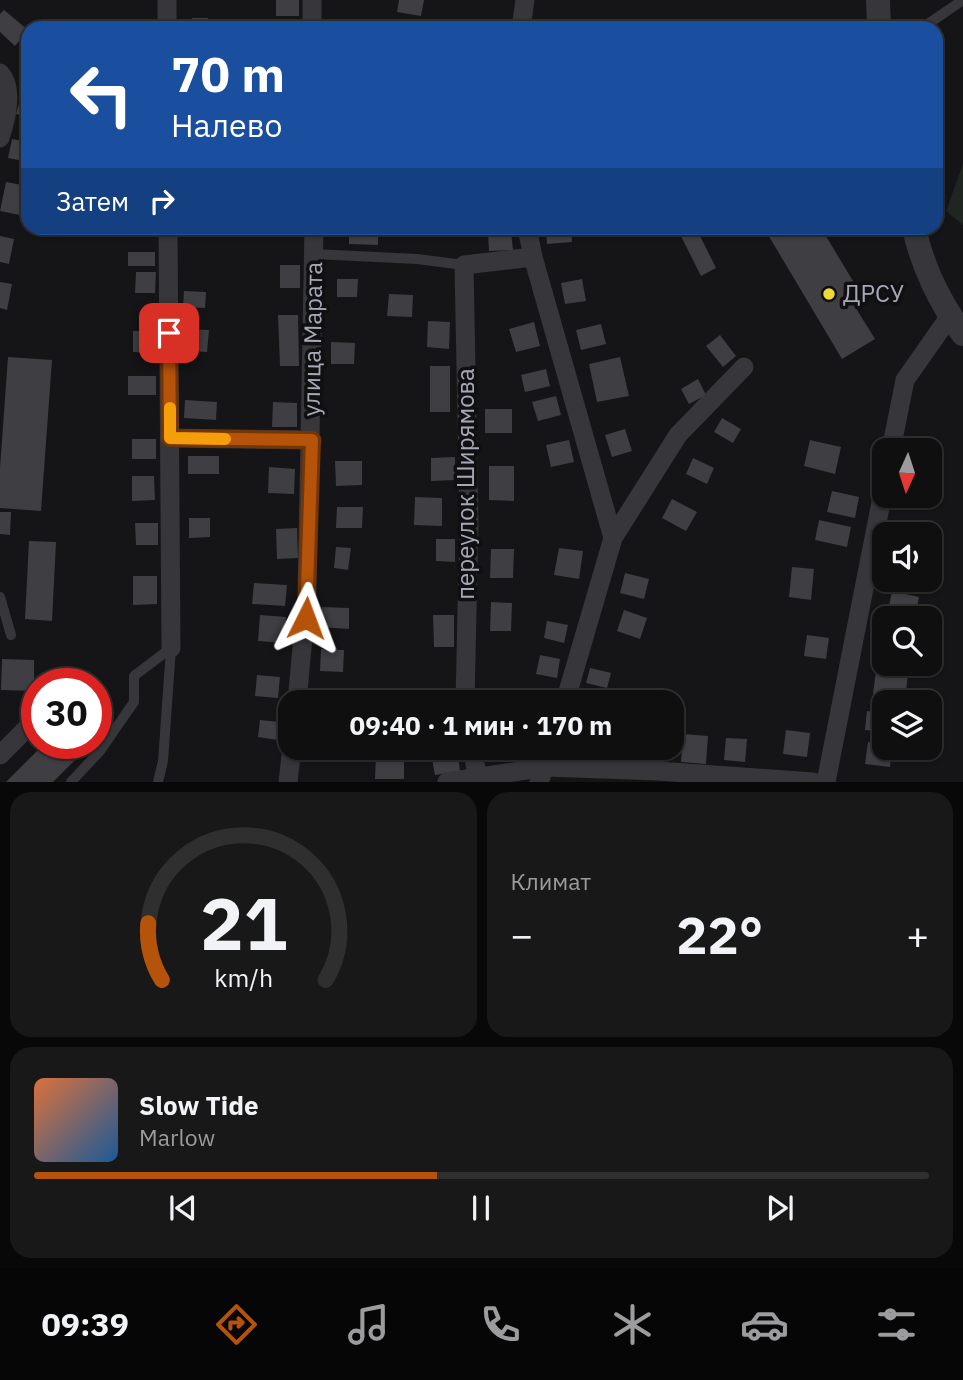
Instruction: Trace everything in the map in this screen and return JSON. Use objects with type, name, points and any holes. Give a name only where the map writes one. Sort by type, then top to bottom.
[{"type":"street","points":[[167,0],[167,21]]},
{"type":"street","points":[[312,0],[312,21]]},
{"type":"street","points":[[522,21],[525,0]]},
{"type":"street","points":[[878,0],[879,21]]},
{"type":"street","points":[[0,73],[5,78],[8,94],[0,138]]},
{"type":"street","points":[[168,235],[171,648]]},
{"type":"street","name":"улица Марата","points":[[298,690],[307,593],[314,235]]},
{"type":"street","points":[[528,235],[613,538]]},
{"type":"street","points":[[893,438],[905,380],[956,325],[919,253],[915,235]]},
{"type":"street","points":[[464,265],[533,257]]},
{"type":"street","name":"переулок Ширямова","points":[[464,265],[468,523],[465,690]]},
{"type":"street","points":[[569,690],[613,538],[678,435],[744,367]]},
{"type":"street","points":[[170,438],[312,440]]},
{"type":"street","points":[[826,782],[880,508]]},
{"type":"street","points":[[4,742],[21,730]]},
{"type":"street","points":[[288,782],[291,760]]},
{"type":"street","points":[[474,760],[477,775]]},
{"type":"street","points":[[447,782],[477,775],[658,771],[813,782]]},
{"type":"lane","points":[[932,21],[963,0]]},
{"type":"lane","points":[[314,254],[417,259],[464,265]]},
{"type":"lane","points":[[0,597],[11,635]]},
{"type":"lane","points":[[112,731],[134,702],[134,676],[171,648]]},
{"type":"lane","points":[[158,782],[163,761],[171,648]]},
{"type":"lane","points":[[71,782],[93,759]]},
{"type":"shaded area","points":[[963,164],[963,225],[946,211]]},
{"type":"building","points":[[276,0],[299,0],[299,16],[276,16]]},
{"type":"building","points":[[399,0],[424,0],[421,16],[397,12]]},
{"type":"building","points":[[4,10],[21,24],[21,39],[15,46],[0,32],[0,14]]},
{"type":"building","points":[[192,18],[208,18],[208,21],[192,21]]},
{"type":"building","points":[[21,97],[21,115],[16,114]]},
{"type":"building","points":[[12,139],[21,141],[21,161],[8,158]]},
{"type":"building","points":[[6,182],[21,185],[21,215],[0,211]]},
{"type":"building","points":[[276,235],[301,235],[301,237]]},
{"type":"building","points":[[349,235],[378,235],[378,245],[349,244]]},
{"type":"building","points":[[488,235],[511,235],[513,250],[489,251]]},
{"type":"building","points":[[546,235],[572,235],[572,242],[547,244]]},
{"type":"building","points":[[680,235],[700,235],[716,268],[701,276]]},
{"type":"building","name":"ДРСУ","points":[[768,235],[825,235],[859,291],[849,297],[875,339],[842,359]]},
{"type":"building","points":[[0,236],[14,239],[9,264],[0,262]]},
{"type":"building","points":[[128,252],[155,252],[155,266],[128,266]]},
{"type":"building","points":[[280,265],[300,265],[300,288],[280,288]]},
{"type":"building","points":[[136,272],[156,272],[155,293],[135,293]]},
{"type":"building","points":[[337,279],[358,279],[357,297],[337,297]]},
{"type":"building","points":[[582,279],[586,301],[565,304],[561,283]]},
{"type":"building","points":[[0,282],[12,284],[7,310],[0,308]]},
{"type":"building","points":[[184,291],[206,292],[205,308],[183,307]]},
{"type":"building","points":[[389,294],[413,295],[412,317],[387,316]]},
{"type":"building","points":[[278,315],[298,315],[299,366],[280,366]]},
{"type":"building","points":[[428,321],[450,322],[449,349],[427,347]]},
{"type":"building","points":[[534,322],[540,346],[516,352],[509,329]]},
{"type":"building","points":[[601,324],[606,344],[581,350],[576,330]]},
{"type":"building","points":[[188,329],[209,330],[207,352],[186,351]]},
{"type":"building","points":[[133,331],[159,331],[158,353],[133,352]]},
{"type":"building","points":[[720,335],[736,356],[723,367],[706,346]]},
{"type":"building","points":[[331,342],[355,343],[354,364],[331,364]]},
{"type":"building","points":[[8,357],[52,360],[41,511],[0,508],[0,468]]},
{"type":"building","points":[[620,357],[629,396],[597,402],[589,364]]},
{"type":"building","points":[[430,366],[450,366],[450,412],[430,412]]},
{"type":"building","points":[[546,369],[550,386],[525,392],[521,375]]},
{"type":"building","points":[[128,376],[156,376],[156,395],[128,395]]},
{"type":"building","points":[[698,379],[706,395],[689,404],[681,389]]},
{"type":"building","points":[[556,396],[561,415],[538,421],[532,402]]},
{"type":"building","points":[[185,400],[217,402],[216,420],[184,418]]},
{"type":"building","points":[[273,402],[297,403],[297,427],[272,427]]},
{"type":"building","points":[[485,409],[512,409],[512,433],[485,433]]},
{"type":"building","points":[[722,418],[741,429],[733,443],[714,432]]},
{"type":"building","points":[[625,429],[632,451],[612,457],[605,435]]},
{"type":"building","points":[[132,439],[156,439],[156,459],[132,459]]},
{"type":"building","points":[[569,440],[574,462],[551,467],[546,445]]},
{"type":"building","points":[[810,440],[841,447],[835,474],[804,466]]},
{"type":"building","points":[[188,456],[219,456],[219,474],[188,474]]},
{"type":"building","points":[[455,457],[455,480],[431,481],[431,458]]},
{"type":"building","points":[[693,458],[714,468],[707,484],[686,474]]},
{"type":"building","points":[[335,461],[362,461],[362,485],[336,486]]},
{"type":"building","points":[[489,466],[514,466],[514,501],[489,500]]},
{"type":"building","points":[[269,467],[295,469],[294,494],[268,493]]},
{"type":"building","points":[[132,476],[154,476],[155,500],[132,501]]},
{"type":"building","points":[[832,491],[859,497],[855,518],[827,512]]},
{"type":"building","points":[[415,497],[442,498],[442,526],[414,525]]},
{"type":"building","points":[[672,499],[697,512],[686,531],[662,518]]},
{"type":"building","points":[[337,507],[363,507],[362,528],[336,528]]},
{"type":"building","points":[[0,512],[11,512],[10,535],[0,534]]},
{"type":"building","points":[[189,518],[210,518],[210,537],[189,538]]},
{"type":"building","points":[[819,520],[851,527],[847,547],[815,540]]},
{"type":"building","points":[[135,523],[158,523],[158,545],[136,545]]},
{"type":"building","points":[[297,528],[298,558],[277,559],[276,529]]},
{"type":"building","points":[[436,539],[455,539],[455,562],[436,561]]},
{"type":"building","points":[[29,541],[56,542],[52,621],[25,619]]},
{"type":"building","points":[[336,547],[351,548],[348,570],[334,568]]},
{"type":"building","points":[[559,548],[583,551],[579,579],[554,575]]},
{"type":"building","points":[[491,549],[514,549],[513,578],[490,578]]},
{"type":"building","points":[[792,567],[814,569],[811,600],[789,597]]},
{"type":"building","points":[[625,573],[649,579],[644,599],[620,593]]},
{"type":"building","points":[[133,576],[157,576],[157,604],[133,605]]},
{"type":"building","points":[[254,583],[287,585],[285,606],[252,604]]},
{"type":"building","points":[[892,592],[919,597],[917,606],[889,606]]},
{"type":"building","points":[[491,602],[512,603],[511,631],[490,631]]},
{"type":"building","points":[[322,607],[349,608],[349,629],[321,627]]},
{"type":"building","points":[[624,610],[647,618],[640,639],[617,631]]},
{"type":"building","points":[[260,615],[286,617],[284,643],[258,641]]},
{"type":"building","points":[[433,615],[454,615],[454,647],[434,647]]},
{"type":"building","points":[[547,621],[568,625],[564,643],[544,638]]},
{"type":"building","points":[[807,635],[829,638],[826,659],[804,656]]},
{"type":"building","points":[[321,649],[344,650],[343,672],[320,671]]},
{"type":"building","points":[[540,655],[560,659],[557,678],[536,674]]},
{"type":"building","points":[[2,659],[34,660],[34,668],[21,668],[21,691],[1,690]]},
{"type":"building","points":[[590,668],[611,673],[607,688],[586,683]]},
{"type":"building","points":[[257,675],[280,677],[278,698],[255,696]]},
{"type":"building","points":[[875,676],[908,676],[906,690],[874,690]]},
{"type":"building","points":[[867,711],[872,712],[872,731],[865,730]]},
{"type":"building","points":[[260,720],[278,722],[278,740],[258,737]]},
{"type":"building","points":[[786,730],[810,733],[807,757],[783,754]]},
{"type":"building","points":[[684,734],[708,736],[706,764],[681,762],[684,760]]},
{"type":"building","points":[[726,738],[747,739],[745,762],[724,760]]},
{"type":"building","points":[[868,742],[872,742],[872,760],[891,760],[890,767],[865,764]]},
{"type":"building","points":[[29,759],[76,759],[53,782],[6,782]]},
{"type":"building","points":[[376,760],[404,760],[404,779],[375,779]]},
{"type":"building","points":[[432,760],[458,760],[460,771],[435,775]]},
{"type":"slow traffic","points":[[170,408],[170,438],[225,439]]},
{"type":"place","name":"ДРСУ","points":[[829,294]]},
{"type":"route","points":[[169,333],[170,438],[312,440],[306,618]]}]
